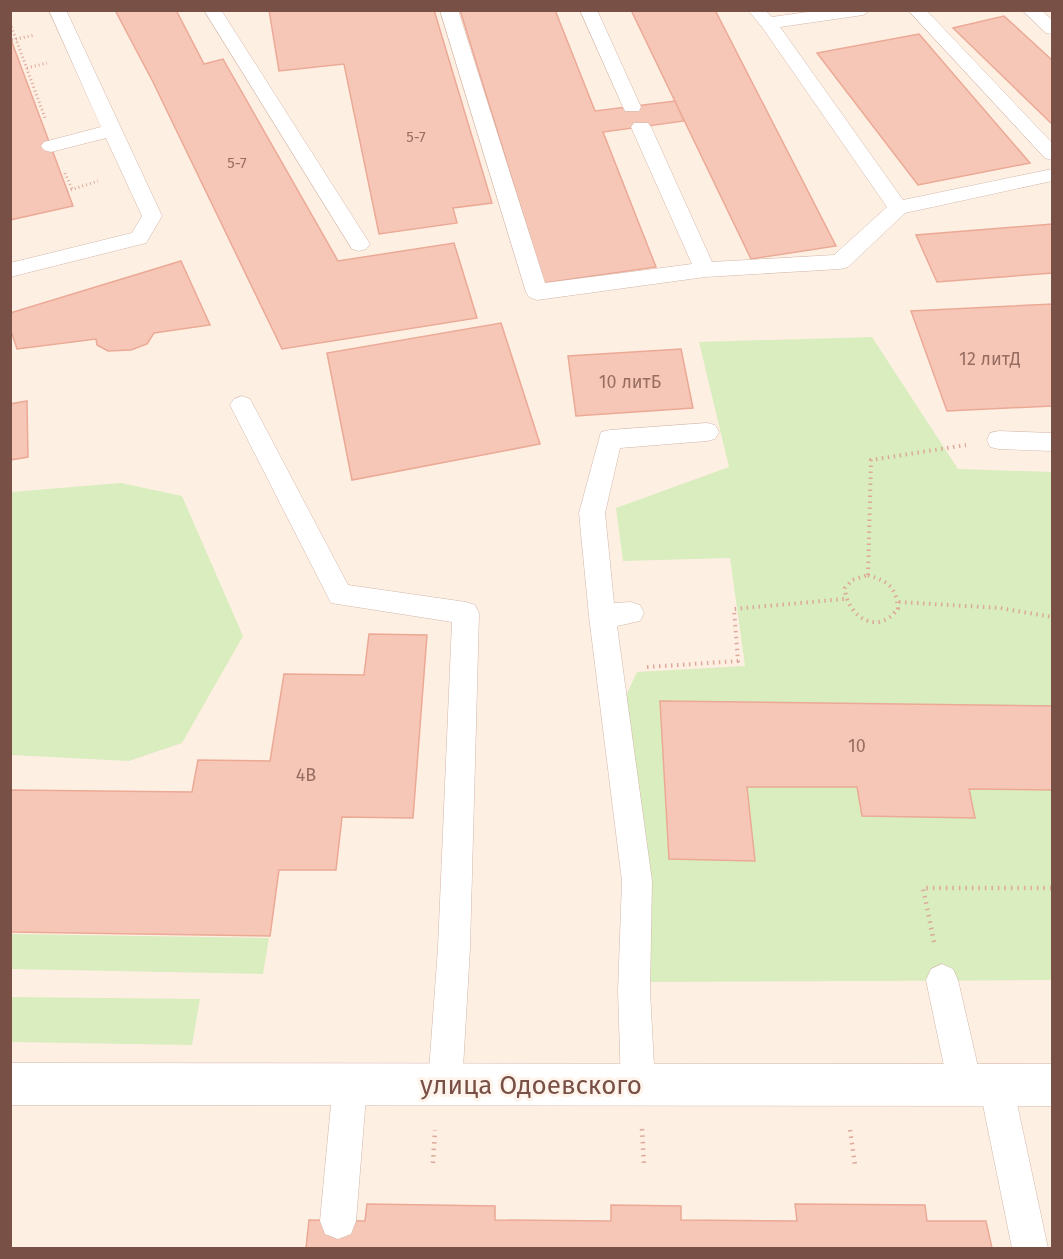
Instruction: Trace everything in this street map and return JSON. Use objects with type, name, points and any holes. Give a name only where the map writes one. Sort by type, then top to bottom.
[{"type":"street","name":"улица Одоевского","points":[[10,1084],[1053,1085]]},
{"type":"lane","points":[[10,270],[139,238],[152,216],[57,10]]},
{"type":"lane","points":[[212,10],[359,244]]},
{"type":"lane","points":[[449,10],[537,292],[705,270],[840,262],[898,208],[1053,175]]},
{"type":"lane","points":[[588,10],[632,107]]},
{"type":"lane","points":[[761,17],[863,10]]},
{"type":"lane","points":[[916,10],[1053,154]]},
{"type":"lane","points":[[1030,10],[1053,29]]},
{"type":"lane","points":[[761,17],[898,208]]},
{"type":"lane","points":[[641,127],[705,270]]},
{"type":"lane","points":[[53,145],[112,130]]},
{"type":"lane","points":[[242,405],[340,595],[466,613],[454,948],[445,1085]]},
{"type":"lane","points":[[638,1085],[634,991],[637,881],[602,616],[592,513],[610,439],[707,432]]},
{"type":"lane","points":[[999,440],[1053,442]]},
{"type":"lane","points":[[602,616],[631,613]]},
{"type":"lane","points":[[942,980],[981,1085],[1030,1248]]},
{"type":"lane","points":[[338,1221],[350,1084]]},
{"type":"path","points":[[10,23],[53,145],[70,184],[69,190],[103,180]]},
{"type":"path","points":[[21,65],[26,64]]},
{"type":"path","points":[[24,74],[29,73]]},
{"type":"path","points":[[65,186],[70,184]]},
{"type":"path","points":[[868,575],[871,460],[999,440]]},
{"type":"path","points":[[868,575],[877,576],[892,587],[899,602],[893,615],[878,621],[861,618],[847,606],[844,599],[846,585],[851,579],[868,575]]},
{"type":"path","points":[[636,668],[738,661],[734,609],[844,599]]},
{"type":"path","points":[[899,602],[1000,608],[1053,617]]},
{"type":"path","points":[[942,980],[922,888],[1053,888]]},
{"type":"green space","points":[[872,337],[958,469],[1052,472],[1052,980],[640,982],[624,700],[637,672],[745,666],[730,558],[623,561],[616,508],[729,467],[699,342]]},
{"type":"green space","points":[[121,483],[182,496],[243,636],[182,743],[129,761],[11,755],[11,492]]},
{"type":"green space","points":[[11,934],[269,938],[263,974],[11,969]]},
{"type":"green space","points":[[11,997],[200,999],[192,1045],[11,1042]]},
{"type":"building","points":[[115,10],[176,10],[204,64],[223,59],[338,261],[454,243],[477,318],[282,349],[153,82]]},
{"type":"building","points":[[269,10],[434,10],[492,203],[453,208],[457,223],[379,234],[344,64],[279,71]]},
{"type":"building","points":[[460,10],[555,10],[595,111],[675,101],[684,121],[603,132],[656,267],[544,283]]},
{"type":"building","points":[[631,10],[715,10],[836,246],[751,259]]},
{"type":"building","points":[[1004,16],[1052,60],[1052,124],[953,28]]},
{"type":"building","points":[[919,34],[1030,163],[918,185],[817,53]]},
{"type":"building","points":[[10,37],[73,206],[10,220]]},
{"type":"building","points":[[1052,224],[1052,273],[937,282],[916,235]]},
{"type":"building","points":[[181,261],[210,325],[154,333],[147,344],[131,350],[108,351],[97,345],[96,339],[17,349],[10,328],[10,313]]},
{"type":"building","points":[[1052,304],[1052,406],[947,411],[911,311]]},
{"type":"building","points":[[501,323],[540,444],[352,480],[327,353]]},
{"type":"building","points":[[681,349],[693,408],[576,416],[568,356]]},
{"type":"building","points":[[27,401],[28,457],[10,460],[10,404]]},
{"type":"building","points":[[369,634],[427,635],[413,818],[342,817],[336,870],[279,870],[270,936],[10,932],[10,790],[192,792],[198,760],[270,761],[284,674],[364,675]]},
{"type":"building","points":[[660,701],[1052,706],[1052,790],[969,789],[975,818],[862,816],[857,787],[747,787],[755,861],[669,859]]},
{"type":"building","points":[[367,1204],[495,1206],[495,1220],[611,1221],[611,1205],[681,1206],[681,1220],[797,1221],[795,1204],[925,1205],[927,1221],[986,1221],[992,1248],[306,1248],[309,1220],[365,1221]]}]
